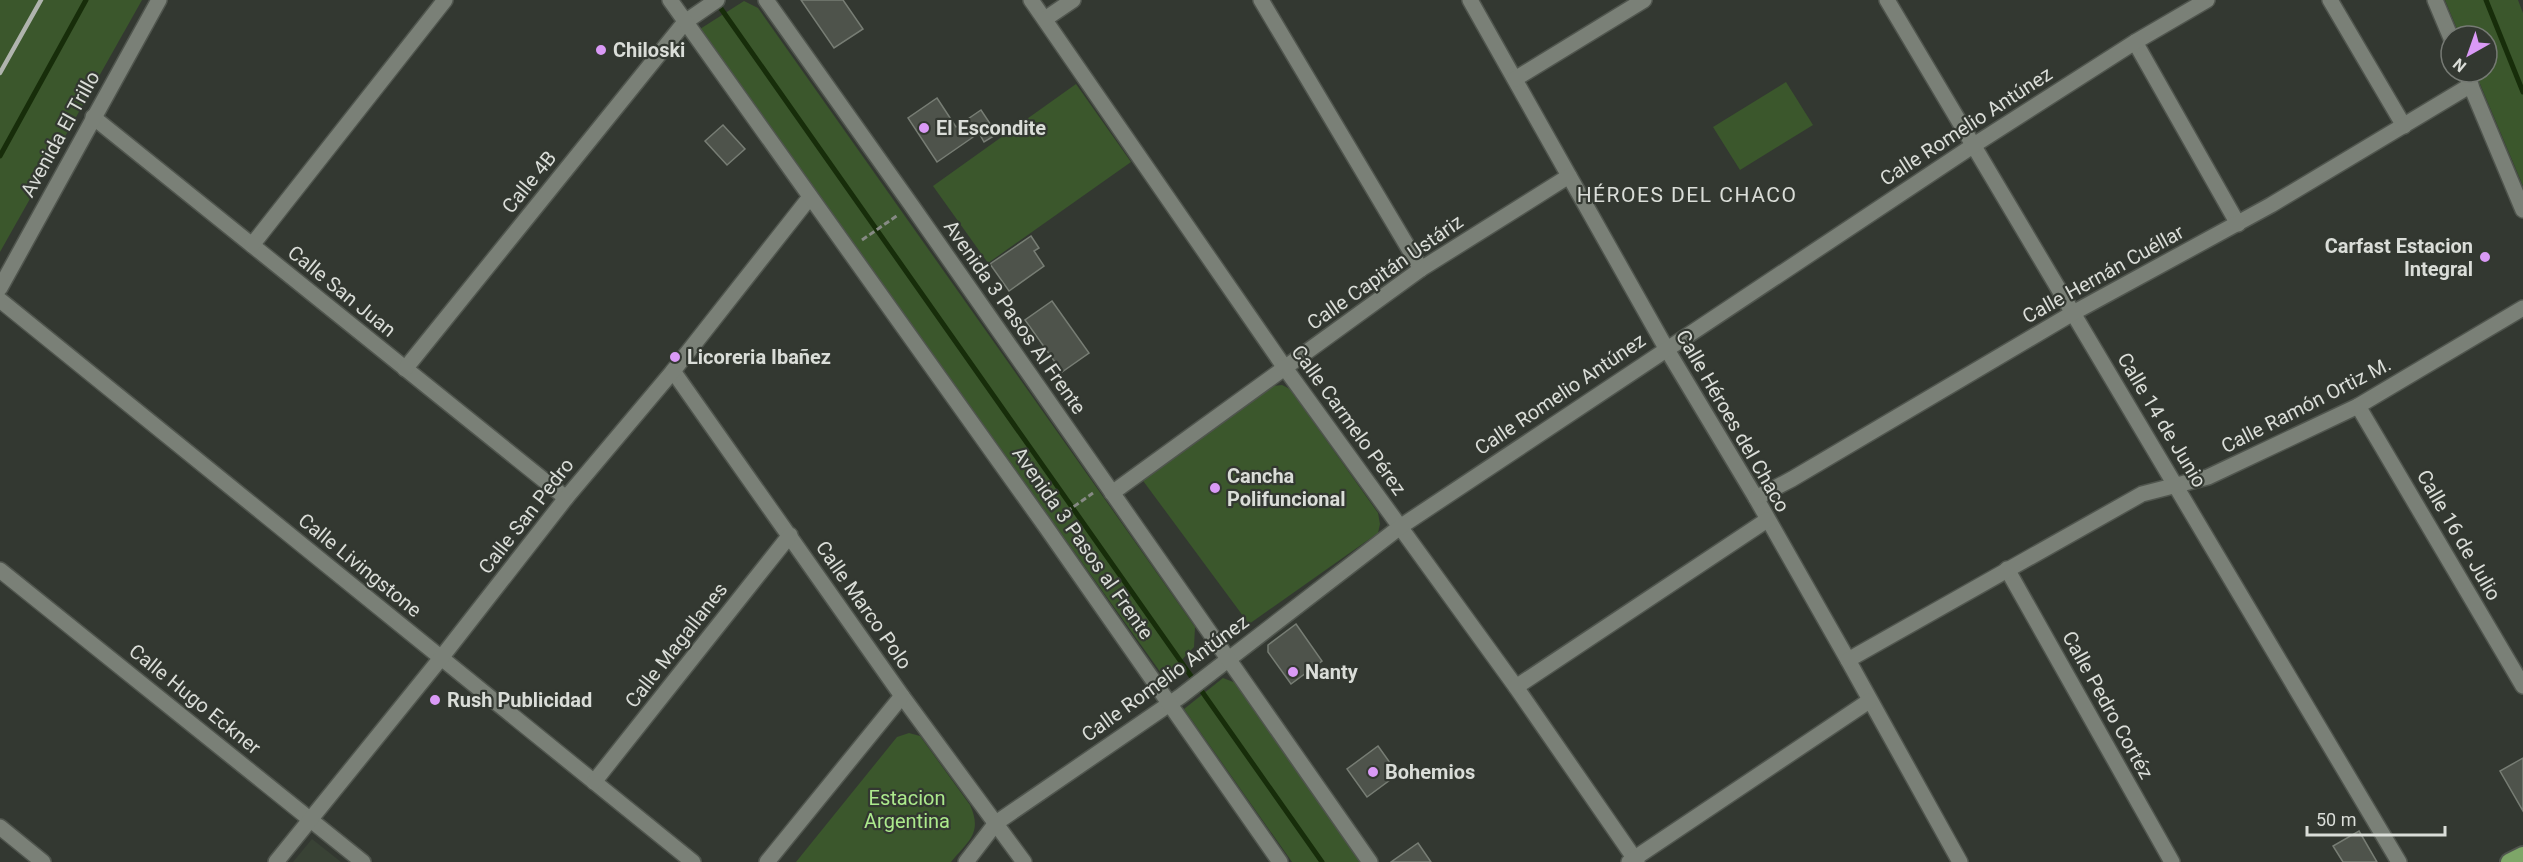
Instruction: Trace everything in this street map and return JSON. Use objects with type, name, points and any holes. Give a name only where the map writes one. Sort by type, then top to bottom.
[{"type":"highway","points":[[2509,862],[2523,855]]},
{"type":"street","name":"Avenida El Trillo","points":[[0,288],[159,0]]},
{"type":"street","points":[[252,245],[445,0]]},
{"type":"street","points":[[670,0],[810,197]]},
{"type":"street","name":"Calle 4B","points":[[405,369],[685,22],[717,0]]},
{"type":"street","name":"Avenida 3 Pasos Al Frente","points":[[766,0],[1228,660]]},
{"type":"street","name":"Calle Carmelo Pérez","points":[[1031,0],[1285,368],[1516,687],[1634,861]]},
{"type":"street","points":[[1045,19],[1073,0]]},
{"type":"street","points":[[1261,0],[1421,269]]},
{"type":"street","name":"Calle Héroes del Chaco","points":[[1470,0],[1666,348],[1756,498],[1960,862]]},
{"type":"street","points":[[1515,78],[1644,0]]},
{"type":"street","name":"Calle 14 de Junio","points":[[1887,0],[2399,862]]},
{"type":"street","name":"Calle Romelio Antúnez","points":[[966,862],[996,823],[1175,700],[1400,527],[1974,145],[2135,42],[2207,0]]},
{"type":"street","points":[[2330,0],[2404,126]]},
{"type":"street","points":[[2435,0],[2445,24]]},
{"type":"street","points":[[2135,42],[2238,224]]},
{"type":"street","name":"Calle Hernán Cuéllar","points":[[1756,498],[2073,313],[2238,224],[2404,126],[2461,84]]},
{"type":"street","points":[[2470,84],[2523,210]]},
{"type":"street","name":"Calle San Juan","points":[[93,117],[566,498]]},
{"type":"street","name":"Calle Capitán Ustáriz","points":[[1112,493],[1421,269],[1569,176]]},
{"type":"street","name":"Avenida 3 Pasos al Frente","points":[[810,197],[1175,700],[1280,862]]},
{"type":"street","name":"Calle San Pedro","points":[[276,862],[441,658],[566,498],[673,371],[810,197]]},
{"type":"street","name":"Calle Livingstone","points":[[0,300],[693,862]]},
{"type":"street","name":"Calle Ramón Ortiz M.","points":[[1848,660],[2142,494],[2208,477],[2358,406],[2523,308]]},
{"type":"street","name":"Calle Marco Polo","points":[[673,371],[902,696],[1024,862]]},
{"type":"street","name":"Calle 16 de Julio","points":[[2358,406],[2523,686]]},
{"type":"street","points":[[1516,687],[1767,520]]},
{"type":"street","name":"Calle Magallanes","points":[[594,782],[790,535]]},
{"type":"street","name":"Calle Pedro Cortéz","points":[[2007,569],[2172,862]]},
{"type":"street","name":"Calle Hugo Eckner","points":[[0,570],[363,862]]},
{"type":"street","points":[[1228,660],[1370,862]]},
{"type":"street","points":[[767,862],[902,696]]},
{"type":"street","points":[[1634,861],[1869,700]]},
{"type":"street","points":[[0,827],[44,862]]},
{"type":"path","points":[[863,239],[882,227]]},
{"type":"path","points":[[1053,521],[1076,505]]},
{"type":"shaded area","points":[[312,839],[341,862],[293,862]]},
{"type":"green space","points":[[0,0],[142,0],[0,252]]},
{"type":"green space","points":[[2445,0],[2518,0],[2523,13],[2523,186],[2480,84],[2499,84],[2499,24],[2455,24]]},
{"type":"green space","points":[[744,1],[758,8],[1195,627],[1194,647],[1175,667],[1161,673],[700,29]]},
{"type":"green space","points":[[1786,82],[1813,125],[1740,170],[1713,127]]},
{"type":"green space","points":[[1076,84],[1131,162],[988,263],[933,186]]},
{"type":"green space","points":[[1282,385],[1290,389],[1378,513],[1380,524],[1378,533],[1249,624],[1141,478],[1273,386]]},
{"type":"green space","points":[[1223,678],[1236,683],[1362,862],[1292,862],[1184,709]]},
{"type":"green space","name":"Estacion Argentina","points":[[909,733],[920,736],[970,805],[974,815],[972,836],[951,862],[796,862],[897,737]]},
{"type":"building","points":[[801,0],[843,0],[863,29],[834,48]]},
{"type":"building","points":[[937,98],[956,127],[981,110],[997,134],[984,142],[979,133],[937,162],[908,118]]},
{"type":"building","points":[[723,125],[745,149],[727,165],[705,141]]},
{"type":"building","points":[[1031,236],[1039,248],[1034,251],[1044,266],[1009,291],[990,264]]},
{"type":"building","points":[[1052,301],[1089,353],[1062,372],[1025,320]]},
{"type":"building","points":[[1296,624],[1322,661],[1291,684],[1268,652],[1268,645]]},
{"type":"building","name":"Bohemios","points":[[1378,746],[1398,774],[1367,797],[1347,769]]},
{"type":"building","points":[[2523,758],[2523,811],[2500,771]]},
{"type":"building","points":[[2359,831],[2377,862],[2343,862],[2333,846]]},
{"type":"building","points":[[1418,843],[1431,862],[1391,862]]},
{"type":"waterway","points":[[0,156],[86,0]]},
{"type":"waterway","points":[[2486,0],[2523,92]]},
{"type":"waterway","points":[[717,3],[1322,862]]},
{"type":"railway","points":[[0,73],[41,0]]},
{"type":"place","name":"Chiloski","points":[[601,50]]},
{"type":"place","name":"El Escondite","points":[[924,128]]},
{"type":"place","name":"Carfast Estacion Integral","points":[[2485,257]]},
{"type":"place","name":"Licoreria Ibañez","points":[[675,357]]},
{"type":"place","name":"Cancha Polifuncional","points":[[1215,488]]},
{"type":"place","name":"Nanty","points":[[1293,672]]},
{"type":"place","name":"Rush Publicidad","points":[[435,700]]},
{"type":"place","name":"Bohemios","points":[[1373,772]]},
{"type":"district","name":"HÉROES DEL CHACO","points":[[1687,195]]}]
